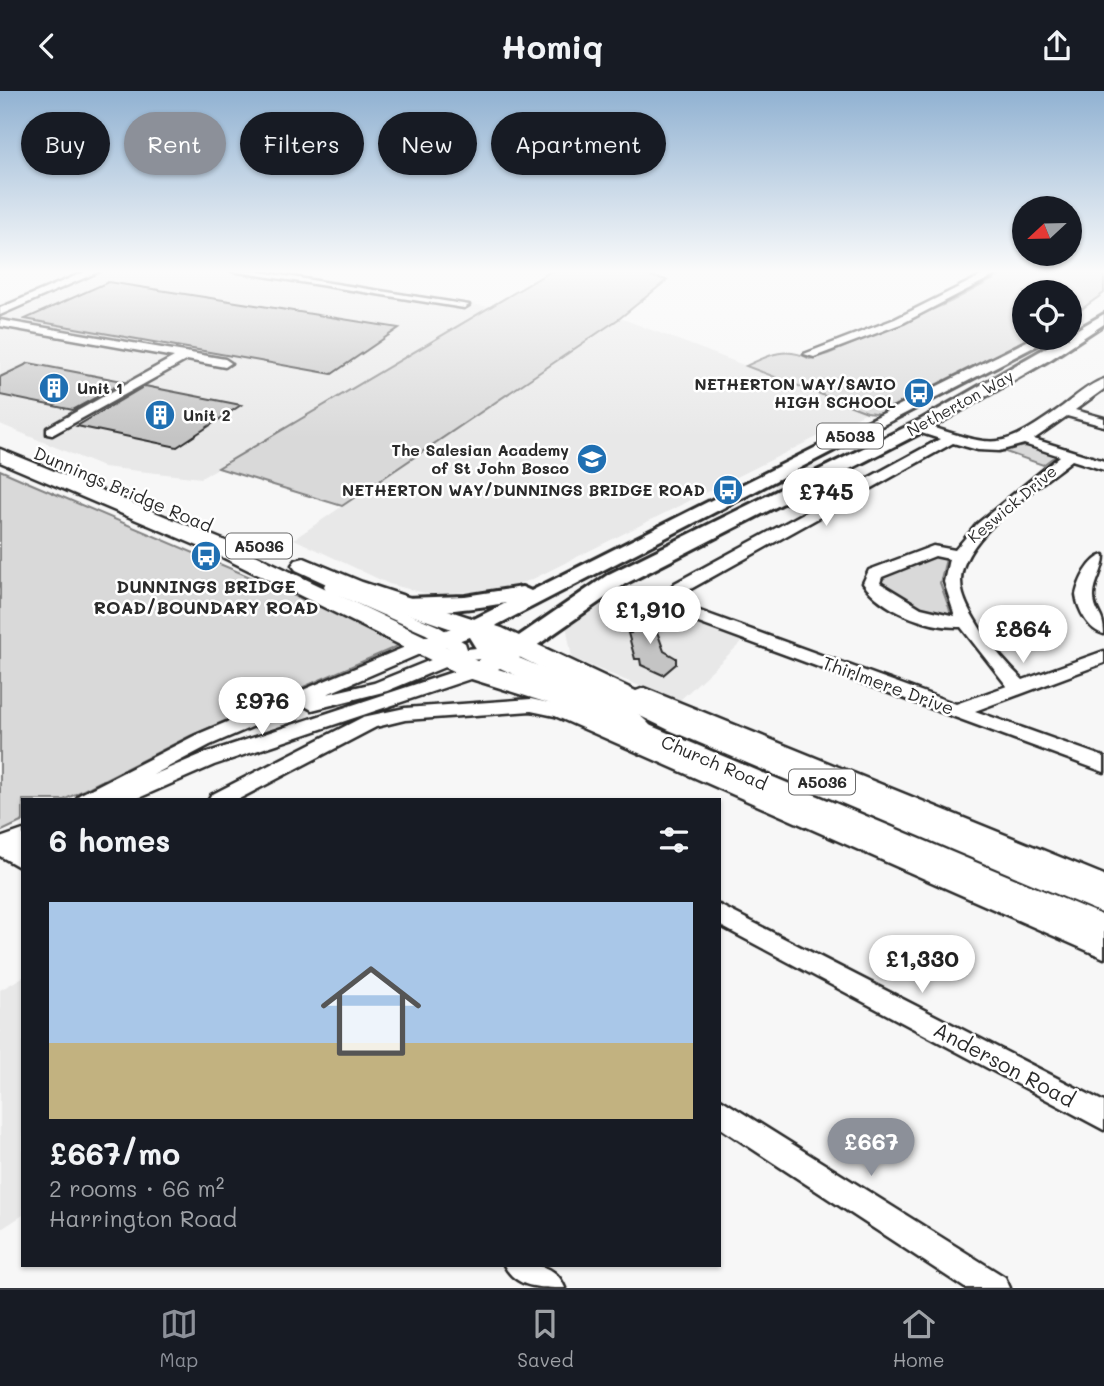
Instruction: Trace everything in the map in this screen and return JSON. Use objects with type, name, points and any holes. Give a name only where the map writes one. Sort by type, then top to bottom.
[{"type":"highway","name":"Dunnings Bridge Road","points":[[0,438],[404,605],[473,646]]},
{"type":"highway","name":"Dunnings Bridge Road","points":[[0,455],[220,547],[473,646]]},
{"type":"highway","name":"Church Road","points":[[473,646],[630,700],[1104,901]]},
{"type":"highway","name":"Church Road","points":[[473,646],[558,697],[1104,931]]},
{"type":"main road","name":"Netherton Way","points":[[473,646],[579,603],[643,566],[917,426],[1037,361],[1081,327]]},
{"type":"main road","name":"Netherton Way","points":[[473,646],[553,586],[748,491],[911,404],[1020,350]]},
{"type":"main road","points":[[404,605],[485,601],[553,586]]},
{"type":"street","points":[[22,327],[225,363]]},
{"type":"street","points":[[810,354],[883,327]]},
{"type":"street","points":[[52,431],[185,356]]},
{"type":"street","points":[[917,426],[950,439],[989,447],[1024,440],[1104,383]]},
{"type":"street","points":[[1064,411],[1104,422]]},
{"type":"street","name":"Thirlmere Drive","points":[[950,439],[681,587],[675,593],[676,601],[691,614],[1104,765]]},
{"type":"street","points":[[1024,440],[1104,466]]},
{"type":"street","name":"Keswick Drive","points":[[1021,688],[1006,675],[966,621],[951,589],[953,566],[968,538],[1070,455]]},
{"type":"street","name":"Keswick Drive","points":[[957,555],[930,552],[875,574],[871,583],[882,595],[931,618],[966,621]]},
{"type":"street","points":[[1104,561],[1089,578],[1084,593],[1088,609],[1104,629]]},
{"type":"street","points":[[297,562],[320,580],[473,646]]},
{"type":"street","points":[[118,798],[207,760],[436,685],[473,646]]},
{"type":"street","points":[[91,798],[138,771],[250,719],[473,646]]},
{"type":"street","points":[[956,711],[1104,657]]},
{"type":"street","name":"Church Road","points":[[630,700],[644,694],[1104,885]]},
{"type":"street","name":"Church Road","points":[[223,798],[370,722],[405,714],[531,705],[560,711],[1104,948]]},
{"type":"street","name":"Anderson Road","points":[[721,915],[1104,1117]]},
{"type":"street","points":[[721,1112],[994,1288]]},
{"type":"street","points":[[523,1267],[549,1288]]},
{"type":"shaded area","points":[[0,327],[456,327],[201,478],[103,467],[0,424]]},
{"type":"shaded area","points":[[457,327],[607,327],[342,506],[218,468]]},
{"type":"shaded area","name":"The Salesian Academy of St John Bosco","points":[[607,327],[643,327],[867,412],[531,580],[498,590],[428,594],[389,584],[294,539]]},
{"type":"shaded area","points":[[892,327],[1012,327],[1012,349],[881,414],[867,412],[746,366],[778,353],[793,353],[810,359]]},
{"type":"shaded area","points":[[1028,446],[1055,456],[1043,465],[1000,450]]},
{"type":"shaded area","points":[[0,470],[405,643],[190,736],[68,798],[21,798],[21,822],[0,832]]},
{"type":"shaded area","points":[[932,553],[947,555],[940,583],[952,616],[939,618],[879,588],[881,576]]},
{"type":"shaded area","points":[[620,596],[744,640],[678,702],[572,658],[566,625]]},
{"type":"shaded area","points":[[705,740],[864,807],[878,826],[696,749]]},
{"type":"shaded area","points":[[870,810],[1104,908],[1104,923],[883,829]]},
{"type":"shaded area","points":[[21,978],[21,1216],[0,1230],[0,990]]},
{"type":"building","points":[[69,327],[399,328],[332,374]]},
{"type":"building","name":"Unit 1","points":[[29,363],[124,382],[73,410],[0,395],[0,377]]},
{"type":"building","name":"Unit 2","points":[[145,386],[241,405],[177,447],[77,426]]},
{"type":"building","points":[[644,616],[660,622],[655,626],[664,651],[676,658],[676,664],[663,675],[641,665],[640,659],[635,659],[628,633],[631,633],[629,626]]},
{"type":"place","name":"Unit 1","points":[[54,388]]},
{"type":"place","name":"NETHERTON WAY/SAVIO HIGH SCHOOL","points":[[919,393]]},
{"type":"place","name":"Unit 2","points":[[160,415]]},
{"type":"place","name":"The Salesian Academy of St John Bosco","points":[[592,459]]},
{"type":"place","name":"NETHERTON WAY/DUNNINGS BRIDGE ROAD","points":[[728,490]]},
{"type":"place","name":"DUNNINGS BRIDGE ROAD/BOUNDARY ROAD","points":[[206,556]]}]
